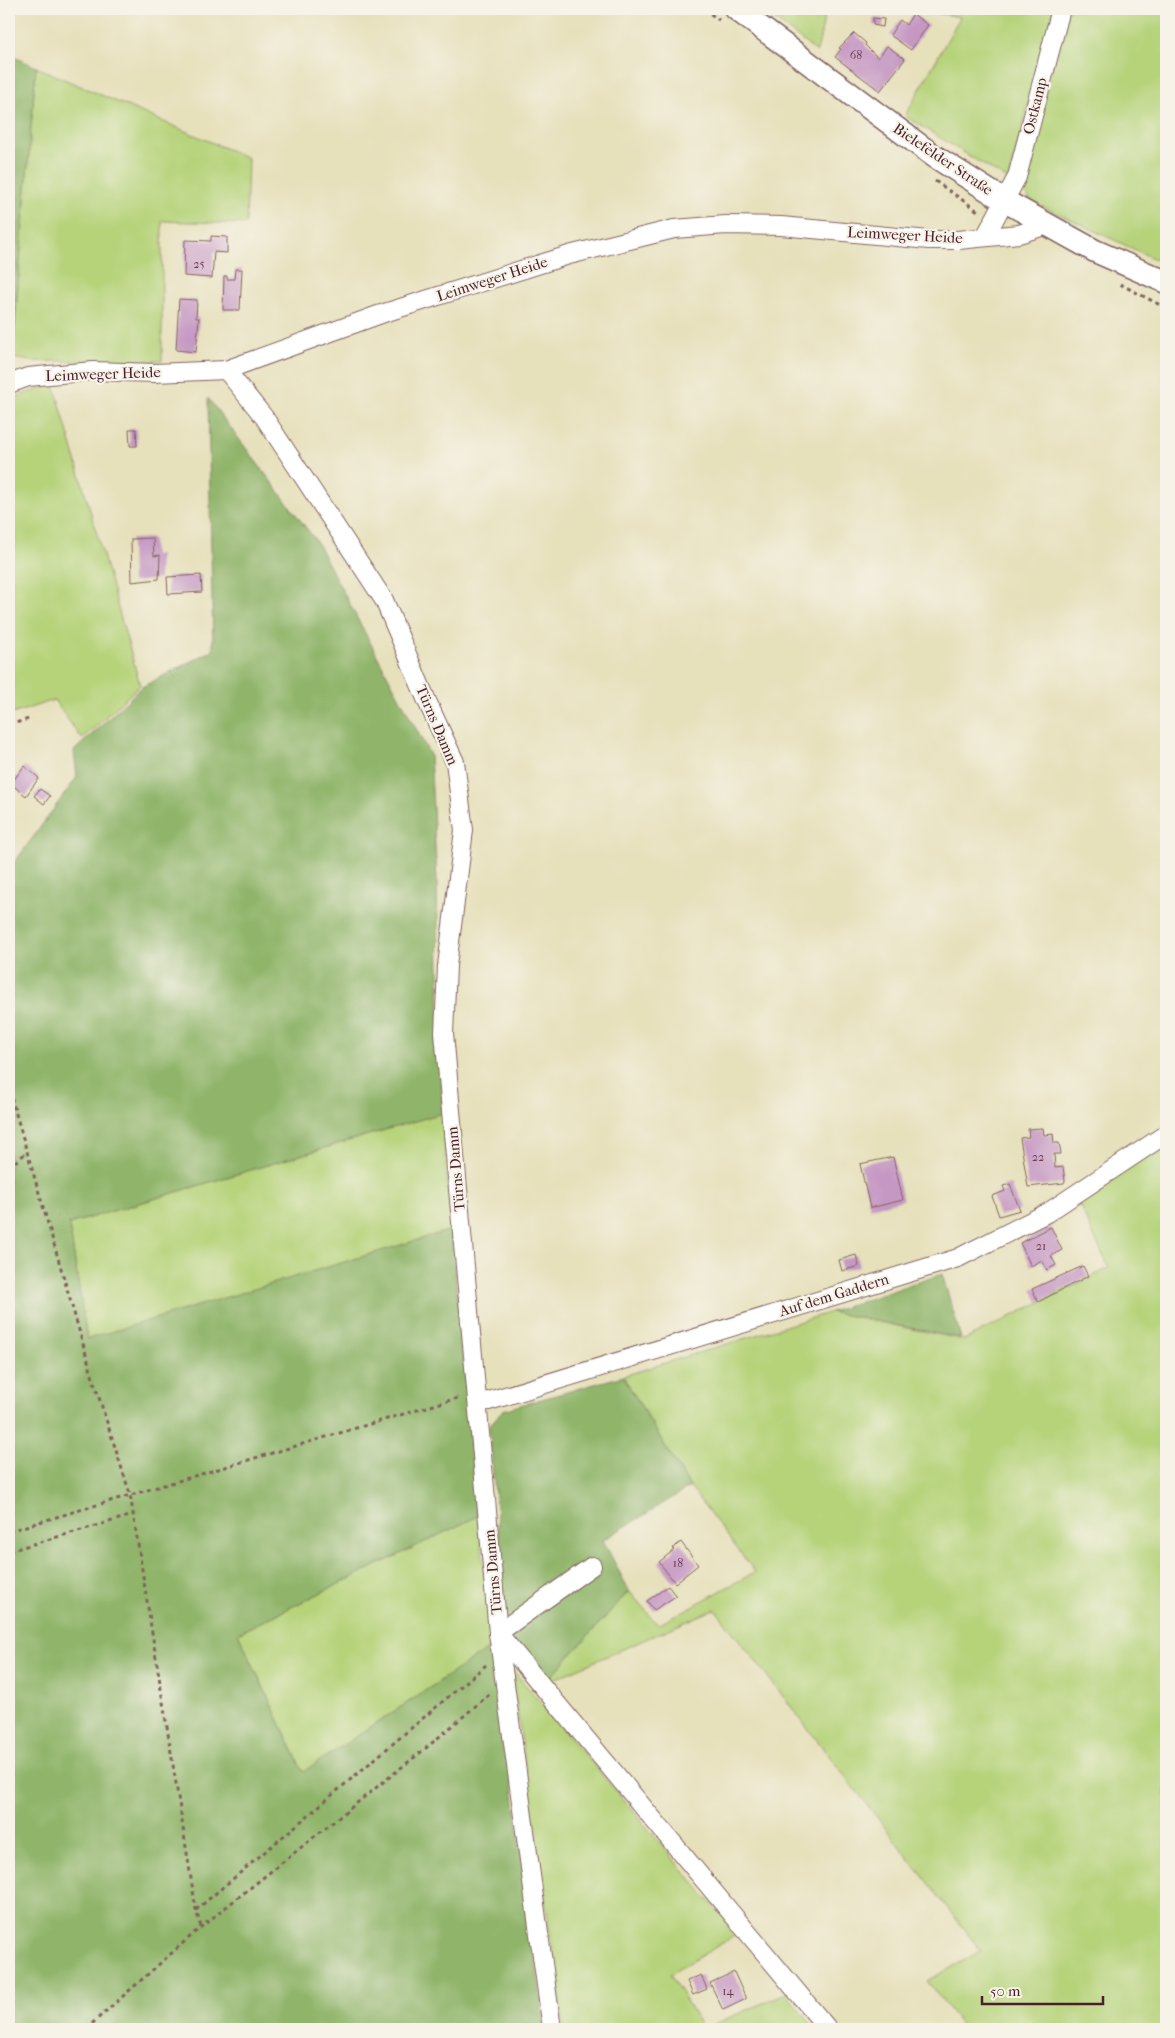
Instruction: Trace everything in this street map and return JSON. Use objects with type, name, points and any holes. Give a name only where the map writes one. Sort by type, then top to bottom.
[{"type":"main road","name":"Bielefelder Straße","points":[[736,9],[934,156],[1005,201],[1095,251],[1166,282]]},
{"type":"street","name":"Ostkamp","points":[[1005,201],[1017,177],[1062,9]]},
{"type":"street","name":"Leimweger Heide","points":[[985,238],[1005,201]]},
{"type":"street","name":"Leimweger Heide","points":[[9,384],[28,377],[93,371],[155,373],[226,370],[381,314],[569,255],[674,229],[726,224],[781,226],[929,240],[958,240],[1019,234],[1048,225]]},
{"type":"street","name":"Türns Damm","points":[[226,370],[264,417],[384,600],[455,762],[464,830],[446,966],[444,1033],[498,1632],[552,2029]]},
{"type":"street","name":"Auf dem Gaddern","points":[[477,1397],[489,1401],[958,1258],[1047,1213],[1166,1134]]},
{"type":"street","points":[[592,1566],[498,1632],[828,2029]]},
{"type":"path","points":[[9,725],[32,718]]},
{"type":"path","points":[[9,1090],[95,1385],[130,1494],[196,1910],[201,1927]]},
{"type":"path","points":[[9,1168],[26,1152]]},
{"type":"path","points":[[9,1531],[130,1494],[477,1397]]},
{"type":"path","points":[[9,1551],[133,1515]]},
{"type":"path","points":[[196,1910],[501,1652]]},
{"type":"path","points":[[86,2029],[201,1927],[426,1748],[504,1682]]},
{"type":"green space","points":[[761,9],[826,9],[817,52]]},
{"type":"green space","points":[[912,9],[1054,9],[1008,180],[905,116],[960,17]]},
{"type":"green space","points":[[1069,9],[1166,9],[1166,223],[1157,260],[1031,201],[1021,189],[1063,24]]},
{"type":"green space","points":[[9,54],[36,67],[12,358],[9,357]]},
{"type":"green space","points":[[36,67],[248,158],[246,224],[162,221],[162,361],[32,361],[12,358]]},
{"type":"green space","points":[[54,384],[140,685],[82,739],[54,700],[9,715],[9,399]]},
{"type":"green space","points":[[208,398],[316,541],[430,755],[437,881],[442,1113],[69,1224],[87,1339],[451,1230],[478,1516],[238,1633],[303,1772],[494,1645],[545,2029],[9,2029],[9,863],[12,866],[77,777],[74,751],[142,687],[213,650]]},
{"type":"green space","points":[[442,1113],[451,1230],[87,1340],[69,1224]]},
{"type":"green space","points":[[1166,1141],[1166,2029],[964,2029],[927,1981],[981,1951],[715,1609],[545,1683],[629,1591],[658,1625],[755,1572],[690,1487],[623,1376],[831,1312],[964,1340],[1109,1268],[1077,1200]]},
{"type":"green space","points":[[942,1274],[961,1338],[831,1312]]},
{"type":"green space","points":[[623,1376],[690,1487],[603,1540],[629,1591],[545,1683],[508,1639],[489,1426],[503,1410]]},
{"type":"green space","points":[[478,1516],[494,1645],[303,1772],[238,1633]]},
{"type":"green space","points":[[511,1668],[738,1934],[670,1974],[703,2029],[564,2029]]},
{"type":"green space","points":[[786,1993],[815,2029],[703,2029]]},
{"type":"building","points":[[913,14],[928,25],[911,50],[890,35],[900,20],[906,25]]},
{"type":"building","points":[[873,18],[884,19],[883,27],[873,25]]},
{"type":"building","points":[[854,33],[866,43],[865,45],[878,58],[887,46],[905,59],[880,91],[835,57],[841,49],[839,48]]},
{"type":"building","points":[[211,236],[227,237],[227,253],[214,252],[212,278],[184,276],[185,240],[211,241]]},
{"type":"building","points":[[235,269],[242,269],[240,310],[223,310],[224,276],[227,276],[227,279],[234,279]]},
{"type":"building","points":[[179,299],[197,300],[196,318],[199,318],[196,352],[176,350]]},
{"type":"building","points":[[129,429],[136,429],[137,446],[130,446]]},
{"type":"building","points":[[153,538],[154,556],[160,555],[159,579],[132,582],[131,539]]},
{"type":"building","points":[[201,575],[202,592],[168,594],[167,577]]},
{"type":"building","points":[[24,766],[39,778],[26,796],[11,784]]},
{"type":"building","points":[[40,789],[50,796],[44,804],[34,796]]},
{"type":"building","points":[[1043,1128],[1044,1135],[1053,1134],[1054,1143],[1059,1143],[1061,1154],[1054,1154],[1055,1168],[1063,1167],[1065,1181],[1064,1183],[1028,1187],[1020,1138],[1029,1137],[1028,1129]]},
{"type":"building","points":[[893,1157],[903,1200],[870,1208],[860,1164]]},
{"type":"building","points":[[1010,1184],[1020,1210],[999,1216],[992,1196],[1005,1191],[1003,1186]]},
{"type":"building","points":[[1051,1227],[1062,1250],[1051,1256],[1056,1265],[1047,1270],[1042,1260],[1031,1266],[1020,1243]]},
{"type":"building","points":[[856,1255],[859,1266],[842,1271],[839,1260]]},
{"type":"building","points":[[1083,1266],[1088,1276],[1038,1302],[1032,1289]]},
{"type":"building","points":[[681,1542],[698,1565],[675,1583],[659,1562]]},
{"type":"building","points":[[668,1586],[676,1596],[654,1610],[647,1601]]},
{"type":"building","points":[[734,1972],[746,1999],[723,2010],[710,1983]]},
{"type":"building","points":[[701,1975],[707,1989],[693,1995],[687,1981]]}]
